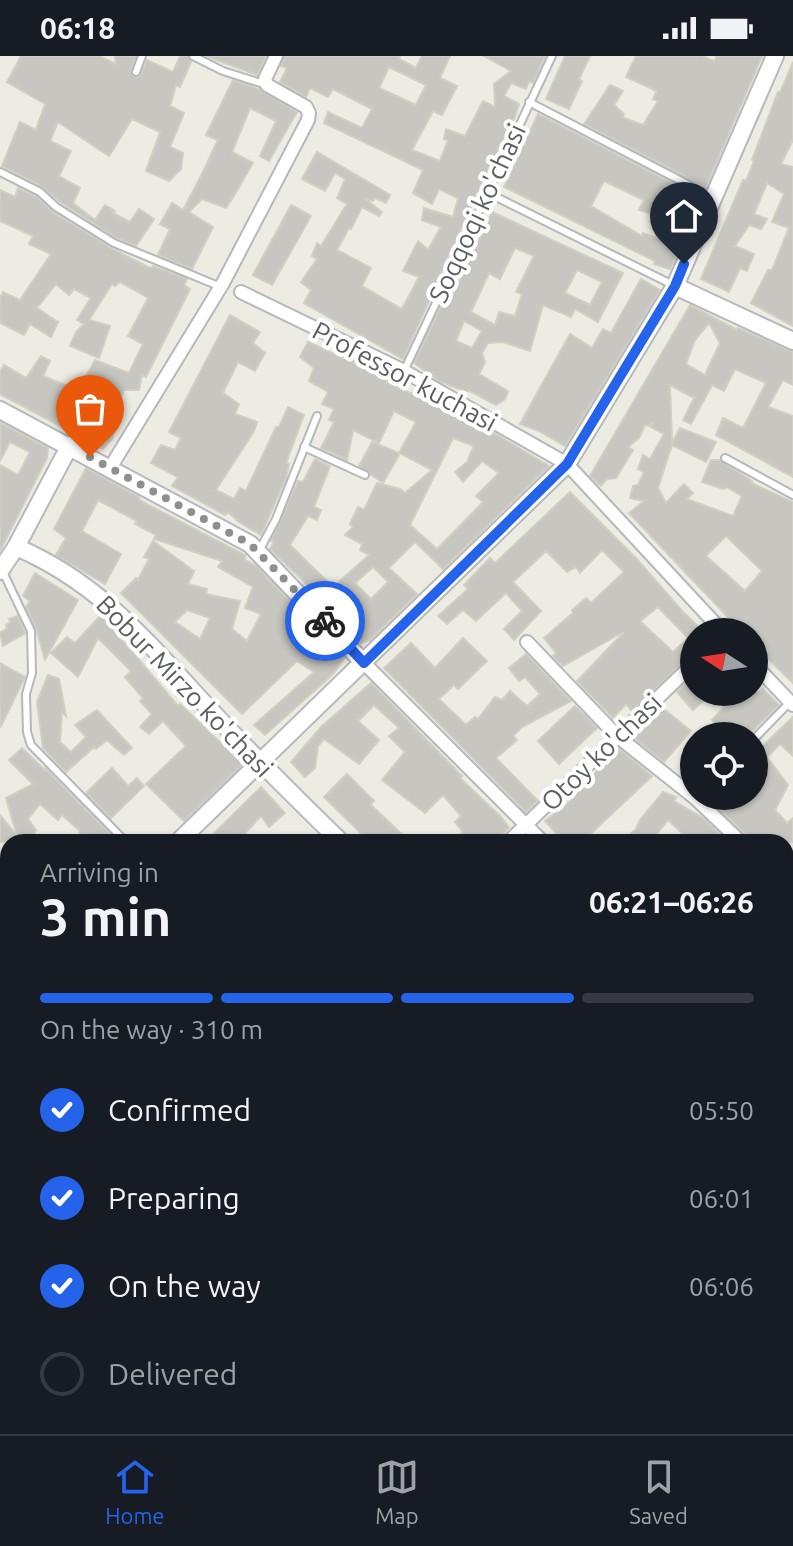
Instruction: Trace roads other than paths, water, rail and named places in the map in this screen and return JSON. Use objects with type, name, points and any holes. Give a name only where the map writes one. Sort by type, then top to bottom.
[{"type":"street","points":[[110,468],[221,287],[308,120],[306,107],[267,85],[265,79],[276,56]]},
{"type":"street","points":[[186,834],[567,464],[675,286],[775,56]]},
{"type":"street","points":[[675,286],[793,341]]},
{"type":"street","name":"Professor kuchasi","points":[[241,292],[404,371],[567,464],[710,618]]},
{"type":"street","points":[[0,410],[70,445],[259,551],[364,663],[535,834]]},
{"type":"street","points":[[1,570],[70,445]]},
{"type":"street","name":"Bobur Mirzo ko'chasi","points":[[16,547],[74,576],[116,610],[260,763],[333,834]]},
{"type":"street","points":[[527,642],[617,736],[680,785]]},
{"type":"street","name":"Otoy ko'chasi","points":[[516,834],[680,676]]},
{"type":"street","points":[[768,678],[792,702]]},
{"type":"street","points":[[709,810],[733,834]]},
{"type":"lane","points":[[136,72],[142,56]]},
{"type":"lane","points":[[193,56],[223,71],[267,85]]},
{"type":"lane","name":"Soqqoqi ko'chasi","points":[[404,371],[552,56]]},
{"type":"lane","points":[[529,102],[712,197]]},
{"type":"lane","points":[[0,172],[40,192],[56,207],[114,243],[221,287]]},
{"type":"lane","points":[[486,192],[675,286]]},
{"type":"lane","points":[[259,551],[276,519],[317,416]]},
{"type":"lane","points":[[304,447],[365,475]]},
{"type":"lane","points":[[725,458],[793,495]]},
{"type":"lane","points":[[1,570],[31,631],[32,673],[26,694],[27,732],[31,745],[118,834]]},
{"type":"lane","points":[[768,725],[792,702]]}]
